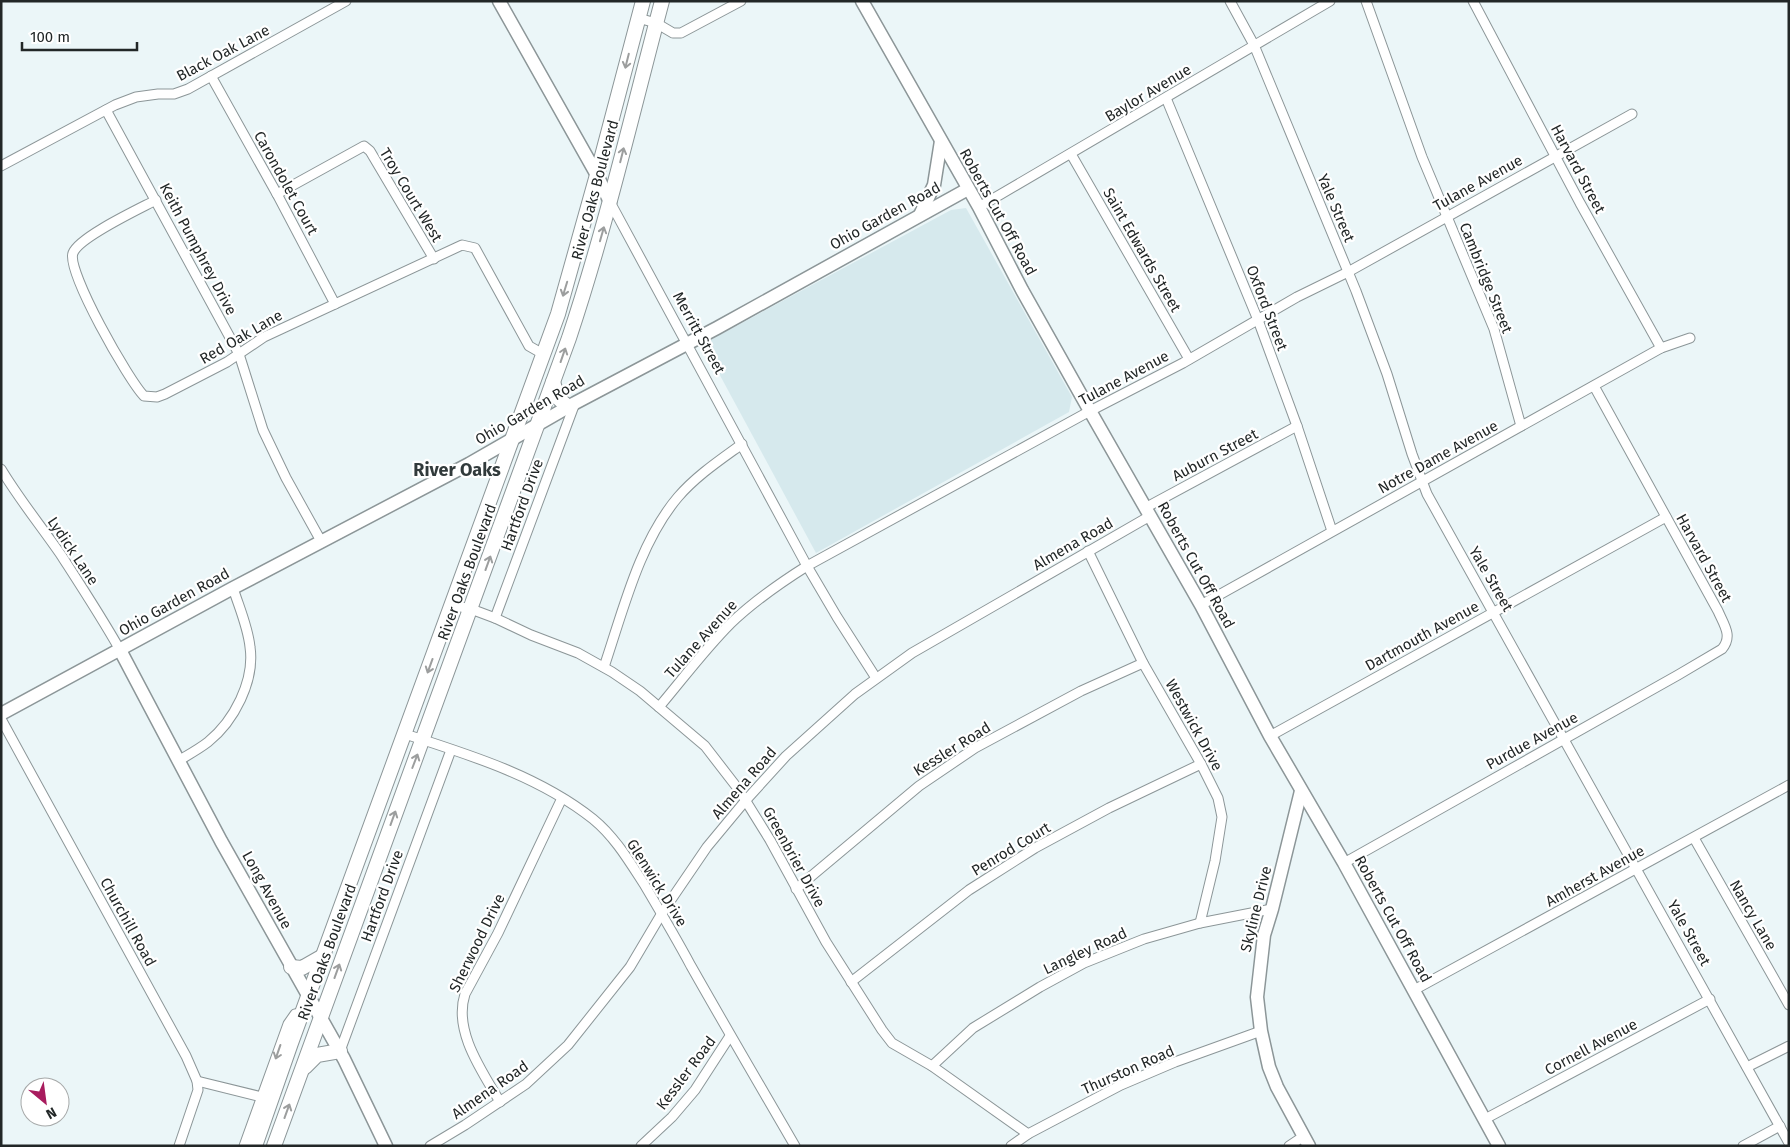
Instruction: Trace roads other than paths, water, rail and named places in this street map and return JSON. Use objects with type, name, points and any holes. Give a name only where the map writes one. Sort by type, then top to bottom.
[{"type":"main road","name":"River Oaks Boulevard","points":[[255,1146],[545,350],[574,261],[643,1]]},
{"type":"main road","name":"River Oaks Boulevard","points":[[274,1146],[538,424],[593,265],[662,1]]},
{"type":"main road","points":[[544,407],[536,401],[536,397],[551,353],[545,350]]},
{"type":"main road","points":[[553,382],[558,398],[571,405]]},
{"type":"main road","points":[[502,523],[498,516],[516,469],[516,462],[512,460],[504,462]]},
{"type":"main road","points":[[291,967],[302,968],[323,956]]},
{"type":"main road","points":[[301,1072],[317,1055],[340,1051]]},
{"type":"street","name":"Black Oak Lane","points":[[1,166],[106,110],[136,97],[174,94],[188,88],[346,1]]},
{"type":"street","name":"Merritt Street","points":[[499,1],[597,175],[686,344],[807,566],[876,678]]},
{"type":"street","points":[[638,18],[656,23],[673,33],[681,33],[741,1]]},
{"type":"street","name":"Roberts Cut Off Road","points":[[862,1],[968,188],[1022,290],[1201,605],[1270,736],[1344,863],[1499,1146]]},
{"type":"street","name":"Yale Street","points":[[1230,1],[1254,45],[1348,272],[1387,374],[1421,482],[1789,1143]]},
{"type":"street","name":"Baylor Avenue","points":[[979,208],[1330,1]]},
{"type":"street","name":"Cambridge Street","points":[[1366,1],[1422,157],[1494,329],[1521,426]]},
{"type":"street","name":"Harvard Street","points":[[1473,1],[1555,156],[1661,348]]},
{"type":"street","name":"Carondolet Court","points":[[211,76],[277,194],[335,304]]},
{"type":"street","name":"Oxford Street","points":[[1166,98],[1258,320],[1297,426],[1332,532]]},
{"type":"street","name":"Keith Pumphrey Drive","points":[[106,110],[239,354],[263,430],[286,478],[321,541]]},
{"type":"street","name":"Tulane Avenue","points":[[659,707],[728,626],[748,607],[807,566],[1090,411],[1189,360],[1298,297],[1348,272],[1632,114]]},
{"type":"street","points":[[920,215],[934,185],[940,141]]},
{"type":"street","name":"Troy Court West","points":[[277,194],[364,146],[370,151],[434,259]]},
{"type":"street","name":"Saint Edwards Street","points":[[1071,154],[1189,360]]},
{"type":"street","name":"Ohio Garden Road","points":[[1,714],[321,541],[470,464],[571,405],[686,344],[968,188]]},
{"type":"street","name":"Red Oak Lane","points":[[156,200],[88,238],[73,252],[72,262],[86,298],[108,339],[144,396],[165,394],[228,362],[264,337],[462,245],[475,248],[489,270],[529,346],[545,350]]},
{"type":"street","name":"Notre Dame Avenue","points":[[1201,605],[1661,348],[1690,338]]},
{"type":"street","name":"Harvard Street","points":[[1594,386],[1718,611],[1729,634],[1728,639]]},
{"type":"street","name":"Hartford Drive","points":[[495,618],[571,405]]},
{"type":"street","name":"Auburn Street","points":[[1148,512],[1297,426]]},
{"type":"street","points":[[604,667],[634,577],[658,525],[685,490],[705,471],[742,444]]},
{"type":"street","name":"Lydick Lane","points":[[1,470],[20,500],[60,554],[120,650]]},
{"type":"street","name":"Almena Road","points":[[430,1146],[466,1125],[526,1084],[568,1045],[630,967],[662,913],[707,847],[786,756],[855,694],[912,653],[1088,551],[1148,512]]},
{"type":"street","name":"Dartmouth Avenue","points":[[1270,736],[1666,517]]},
{"type":"street","name":"Westwick Drive","points":[[1088,551],[1143,663],[1201,764],[1218,798],[1222,817],[1215,861],[1200,923]]},
{"type":"street","points":[[178,761],[208,742],[231,717],[243,692],[251,667],[251,649],[248,633],[233,588]]},
{"type":"street","name":"Greenbrier Drive","points":[[451,605],[471,609],[495,618],[578,653],[604,667],[640,691],[705,746],[722,765],[746,800],[826,942],[892,1043],[932,1066],[1028,1134]]},
{"type":"street","name":"Purdue Avenue","points":[[1344,863],[1722,649],[1727,644],[1728,639]]},
{"type":"street","name":"Long Avenue","points":[[120,650],[178,761],[291,967],[340,1051],[386,1146]]},
{"type":"street","name":"Kessler Road","points":[[796,889],[919,786],[975,748],[1081,691],[1143,663]]},
{"type":"street","name":"Churchill Road","points":[[1,719],[186,1056],[197,1081]]},
{"type":"street","name":"Glenwick Drive","points":[[405,734],[489,763],[534,783],[562,798],[594,820],[610,835],[629,860],[662,913],[730,1036],[795,1146]]},
{"type":"street","name":"Hartford Drive","points":[[340,1051],[451,750]]},
{"type":"street","name":"Penrod Court","points":[[851,982],[969,890],[1034,848],[1109,808],[1201,764]]},
{"type":"street","name":"Amherst Avenue","points":[[1414,990],[1789,785]]},
{"type":"street","name":"Skyline Drive","points":[[1301,791],[1264,934],[1257,997],[1261,1031],[1269,1067],[1306,1141]]},
{"type":"street","name":"Sherwood Drive","points":[[500,1102],[475,1061],[463,1026],[461,1016],[462,1004],[465,994],[498,934],[562,798]]},
{"type":"street","name":"Nancy Lane","points":[[1694,838],[1789,1005]]},
{"type":"street","name":"Langley Road","points":[[932,1066],[973,1028],[1040,987],[1084,963],[1144,939],[1200,923],[1272,909]]},
{"type":"street","name":"Cornell Avenue","points":[[1485,1119],[1710,999]]},
{"type":"street","name":"River Oaks Boulevard","points":[[244,1146],[288,1024],[295,1014],[302,1013]]},
{"type":"street","name":"Thurston Road","points":[[1011,1146],[1028,1134],[1121,1084],[1261,1031]]},
{"type":"street","name":"Kessler Road","points":[[641,1146],[672,1117],[695,1090],[730,1036]]},
{"type":"street","points":[[1747,1067],[1789,1046]]},
{"type":"street","points":[[178,1146],[196,1098],[197,1081],[262,1097]]},
{"type":"street","points":[[1743,1146],[1780,1126]]},
{"type":"street","points":[[1289,1146],[1306,1141]]},
{"type":"district","name":"River Oaks","points":[[457,470]]}]
